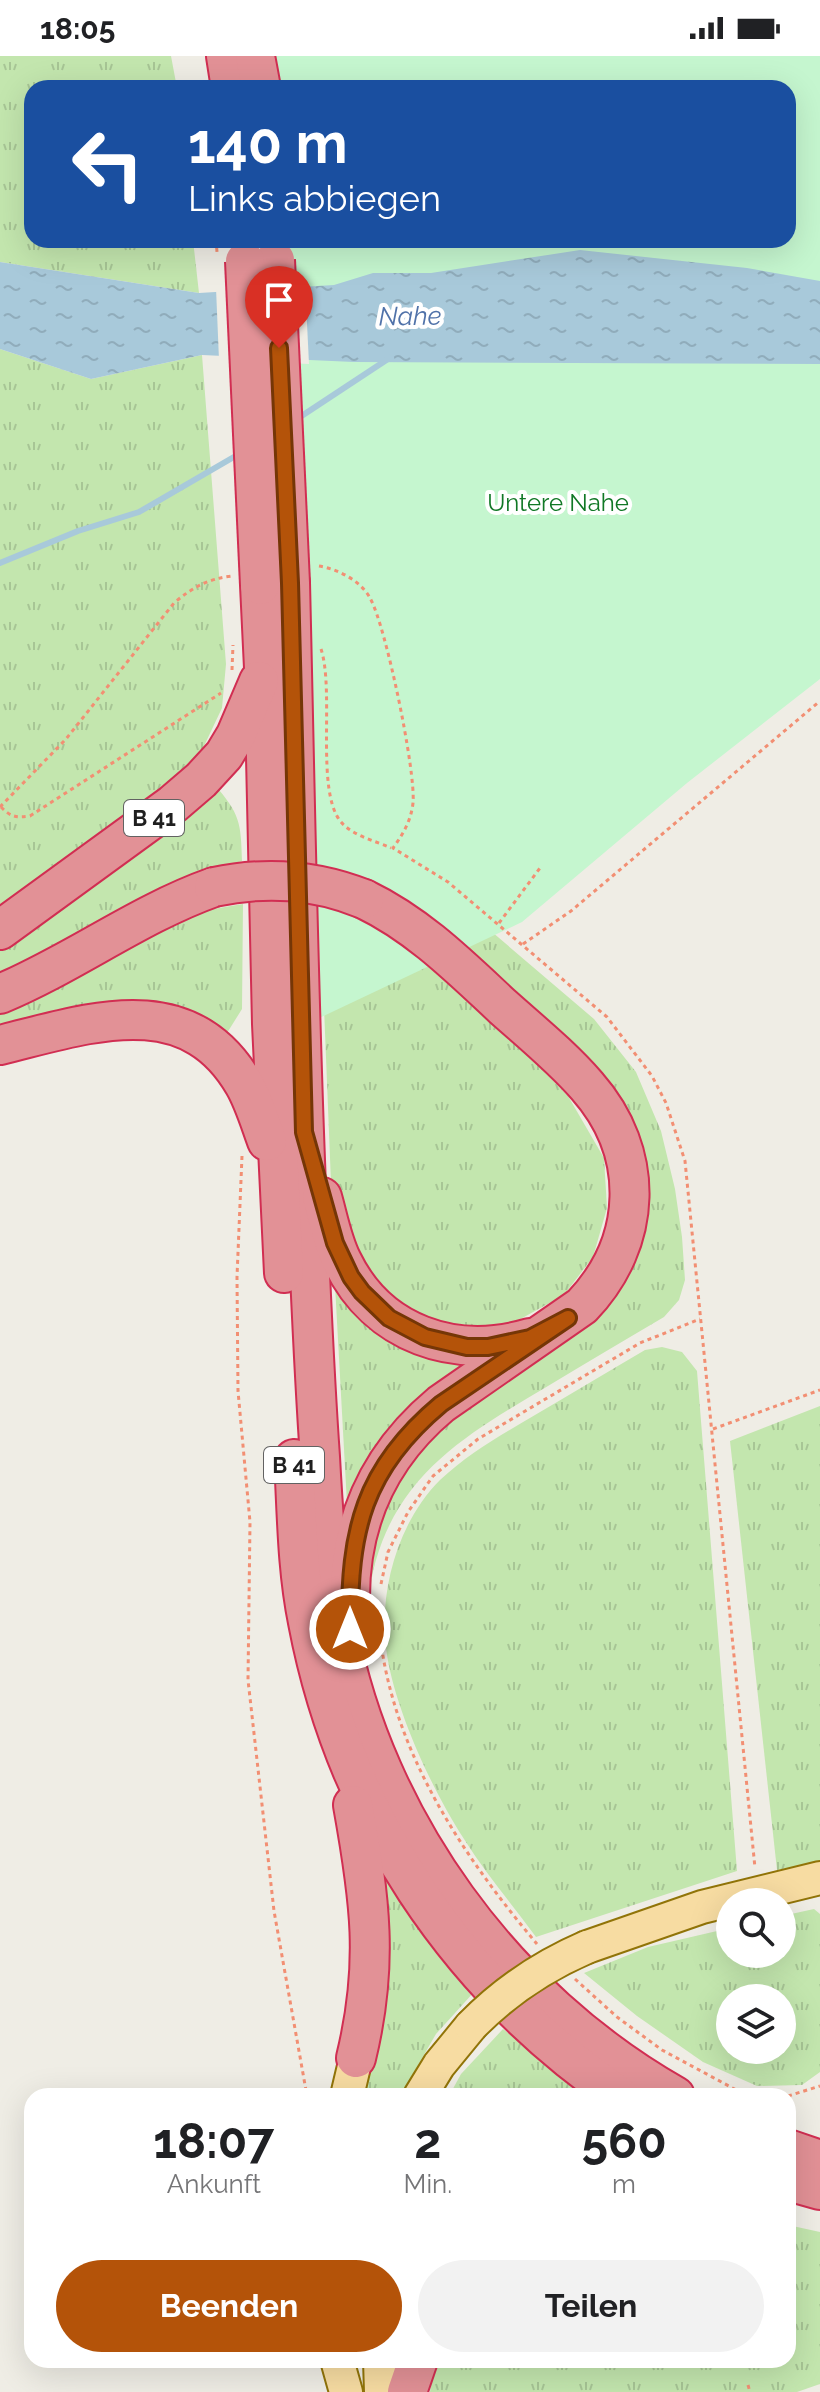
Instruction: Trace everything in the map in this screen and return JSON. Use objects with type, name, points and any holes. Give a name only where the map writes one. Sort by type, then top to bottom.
[{"type":"highway","points":[[226,56],[230,80]]},
{"type":"highway","points":[[255,56],[260,80]]},
{"type":"highway","name":"B 41","points":[[259,250],[316,1398],[326,1553],[338,1630],[364,1723],[399,1805],[421,1844],[471,1918],[530,1985],[563,2016],[662,2088]]},
{"type":"highway","name":"B 41","points":[[275,584],[264,668],[272,1024],[299,1560],[307,1621],[322,1686],[343,1751],[359,1790],[398,1864],[453,1944],[499,1996],[562,2054],[608,2088]]},
{"type":"highway","name":"B 41","points":[[0,930],[173,804],[210,772],[236,735],[264,668]]},
{"type":"highway","points":[[0,994],[70,961],[164,907],[214,887],[254,880],[294,880],[342,890],[415,928],[586,1085],[616,1132],[629,1188],[627,1226],[606,1277],[568,1318],[441,1404],[398,1447],[377,1479],[362,1515],[352,1553],[351,1680]]},
{"type":"highway","name":"B 41","points":[[0,1045],[110,1019],[147,1019],[180,1029],[219,1054],[243,1082],[278,1174]]},
{"type":"highway","points":[[304,1132],[342,1260],[362,1292],[389,1318],[435,1340],[467,1347],[488,1347],[530,1338],[568,1318]]},
{"type":"highway","points":[[343,1751],[369,1898],[371,1941],[367,2002],[356,2058]]},
{"type":"highway","points":[[796,2152],[820,2160]]},
{"type":"highway","points":[[796,2183],[820,2190]]},
{"type":"highway","points":[[796,2197],[820,2199]]},
{"type":"highway","points":[[407,2392],[415,2368]]},
{"type":"main road","points":[[793,1888],[820,1878]]},
{"type":"main road","points":[[796,1896],[820,1895]]},
{"type":"main road","points":[[425,2088],[439,2065],[471,2026],[540,1970],[587,1947],[716,1905]]},
{"type":"main road","points":[[641,1928],[716,1915]]},
{"type":"main road","points":[[349,2088],[356,2058]]},
{"type":"main road","points":[[339,2368],[346,2392]]},
{"type":"main road","points":[[380,2368],[381,2392]]},
{"type":"path","points":[[319,641],[326,672],[329,783],[335,813],[346,827],[393,848]]},
{"type":"path","points":[[0,807],[10,816],[30,816],[231,686]]},
{"type":"path","points":[[768,1888],[700,1319],[685,1161],[666,1103],[652,1076],[607,1017],[523,944],[571,911],[820,701]]},
{"type":"path","points":[[499,923],[540,868]]},
{"type":"path","points":[[243,1146],[237,1277],[238,1391],[250,1522],[248,1680],[274,1911],[306,2088]]},
{"type":"path","points":[[380,1587],[388,1552],[408,1512],[433,1476],[478,1439],[626,1351],[700,1319]]},
{"type":"path","points":[[713,1429],[820,1390]]},
{"type":"path","points":[[378,1599],[379,1645],[391,1697],[418,1766],[456,1840],[547,1954]]},
{"type":"path","points":[[571,1975],[617,2017],[662,2050],[733,2088]]},
{"type":"path","points":[[796,2094],[820,2086]]},
{"type":"path","points":[[748,2385],[750,2392]]},
{"type":"green space","points":[[0,56],[171,56],[176,80],[24,80],[24,248],[194,248],[199,293],[0,262]]},
{"type":"green space","name":"Untere Nahe","points":[[263,56],[820,56],[820,679],[687,783],[522,922],[313,1021],[283,248],[796,248],[796,80],[267,80]]},
{"type":"green space","points":[[0,349],[91,379],[202,355],[226,664],[222,708],[196,763],[26,892],[0,907]]},
{"type":"green space","points":[[214,784],[237,819],[242,861],[185,878],[0,976],[0,944]]},
{"type":"green space","points":[[344,859],[465,909],[594,1019],[636,1072],[661,1131],[675,1189],[685,1280],[679,1300],[664,1317],[467,1437],[422,1477],[403,1501],[376,1560],[370,1594],[371,1652],[361,1604],[363,1553],[407,1451],[551,1349],[643,1171]]},
{"type":"green space","points":[[243,904],[242,1009],[222,1041],[200,1028],[0,1035],[0,1008],[173,923],[213,909]]},
{"type":"green space","points":[[320,907],[413,954],[497,1023],[568,1096],[604,1158],[607,1208],[593,1257],[564,1295],[515,1322],[463,1328],[418,1319],[377,1292],[349,1252],[331,1183]]},
{"type":"green space","points":[[334,1267],[476,1356],[348,1522]]},
{"type":"green space","points":[[662,1347],[682,1352],[697,1371],[737,1871],[536,1937],[464,1839],[439,1797],[405,1721],[386,1648],[389,1580],[413,1516],[425,1497],[451,1470],[498,1437],[645,1350]]},
{"type":"green space","points":[[820,1406],[820,1862],[777,1870],[730,1441]]},
{"type":"green space","points":[[371,1847],[436,1951],[474,1992],[436,2034],[405,2088],[359,2088]]},
{"type":"green space","points":[[814,1909],[820,1914],[820,2072],[802,2085],[757,2086],[703,2062],[637,2016],[584,1973],[648,1947],[716,1931],[716,1968],[796,1968],[796,1913]]},
{"type":"green space","points":[[503,2029],[580,2088],[453,2088],[461,2074]]},
{"type":"green space","points":[[796,2227],[820,2232],[820,2384],[797,2392],[430,2392],[434,2368],[796,2368]]},
{"type":"water","name":"Nahe","points":[[580,250],[747,268],[820,281],[820,364],[354,362],[202,355],[91,379],[0,349],[0,262],[199,293],[334,285],[373,273],[431,273]]},
{"type":"pier","points":[[305,283],[309,364],[219,360],[216,288]]},
{"type":"waterway","points":[[297,419],[391,357]]},
{"type":"waterway","points":[[0,563],[78,531],[139,512],[239,454]]},
{"type":"route","points":[[279,348],[290,583],[304,1132],[335,1243],[351,1277],[375,1306],[405,1328],[425,1337],[467,1347],[488,1347],[530,1338],[568,1318],[441,1404],[406,1437],[391,1457],[366,1502],[358,1527],[352,1553],[350,1629]]}]
